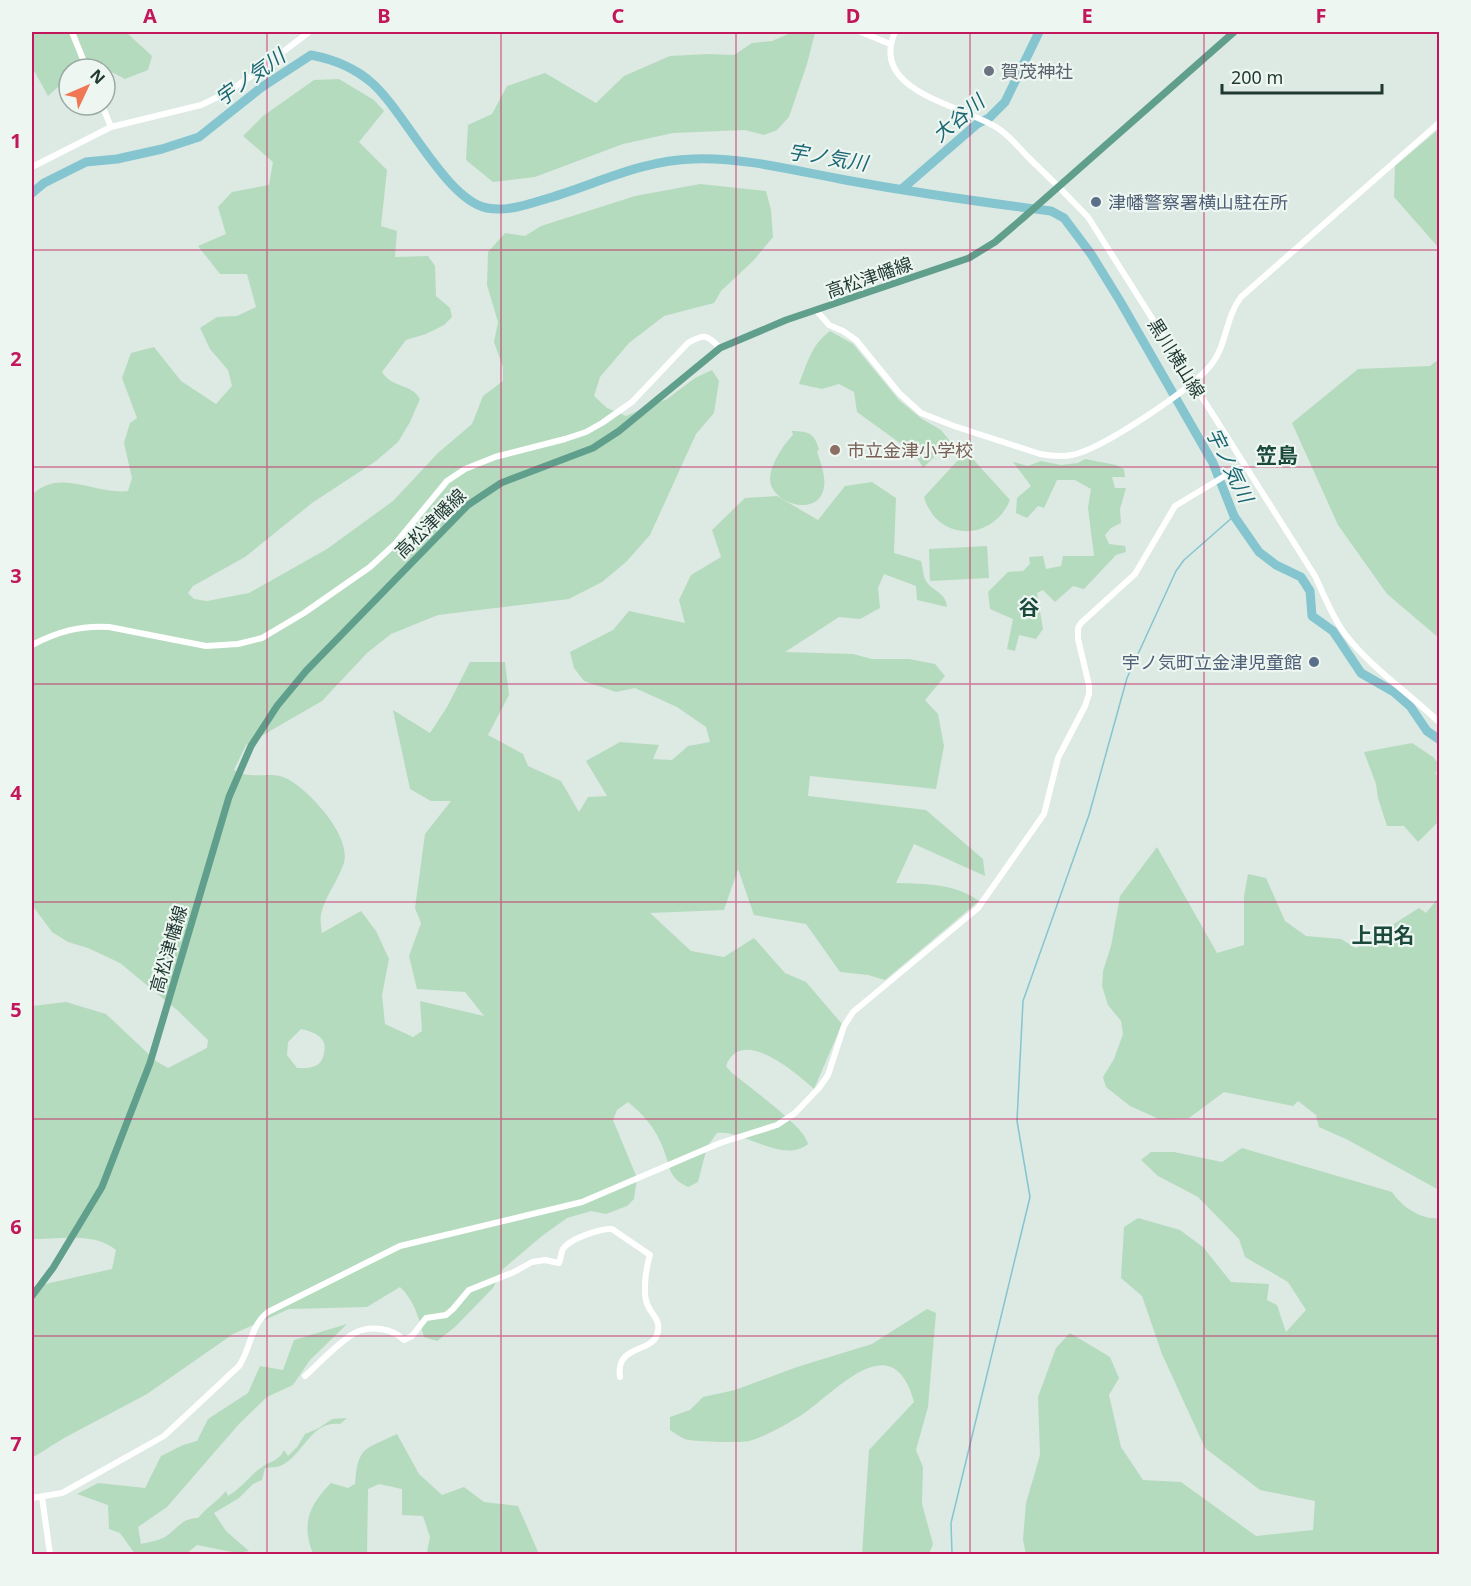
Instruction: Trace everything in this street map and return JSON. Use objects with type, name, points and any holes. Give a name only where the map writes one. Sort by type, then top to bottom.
[{"type":"main road","name":"高松津幡線","points":[[32,1296],[53,1268],[102,1187],[150,1063],[229,797],[251,746],[277,706],[306,671],[468,505],[501,483],[593,448],[619,431],[720,348],[786,320],[969,258],[995,242],[1234,32]]},
{"type":"street","points":[[72,32],[82,57]]},
{"type":"street","points":[[32,167],[111,127],[201,105],[225,94],[309,32]]},
{"type":"street","points":[[861,32],[890,44],[895,32]]},
{"type":"street","name":"黒川横山線","points":[[890,44],[889,54],[892,66],[913,87],[929,98],[998,128],[1059,186],[1093,225],[1315,576],[1342,631],[1362,655],[1440,723]]},
{"type":"street","points":[[107,117],[111,127]]},
{"type":"street","points":[[816,310],[829,325],[856,340],[899,393],[916,409],[936,420],[1020,449],[1056,456],[1083,452],[1098,446],[1160,406],[1179,393],[1212,364],[1222,345],[1234,306],[1241,297],[1440,122]]},
{"type":"street","points":[[32,645],[57,632],[95,626],[206,646],[238,644],[262,638],[304,613],[370,567],[395,544],[447,481],[495,457],[565,440],[602,423],[632,402],[688,343],[697,338],[704,336],[710,338],[720,348]]},
{"type":"street","points":[[32,1497],[42,1497],[73,1488],[164,1436],[239,1366],[260,1318],[268,1312],[400,1246],[582,1202],[720,1143],[777,1125],[795,1113],[828,1076],[844,1026],[853,1012],[978,908],[1044,814],[1058,758],[1089,694],[1078,639],[1078,628],[1081,622],[1135,574],[1175,506],[1245,466]]},
{"type":"street","points":[[304,1376],[357,1332],[386,1329],[398,1334],[404,1340],[412,1336],[426,1318],[446,1315],[469,1290],[514,1272],[532,1262],[545,1260],[560,1263],[565,1247],[580,1237],[604,1228],[612,1229],[650,1255],[645,1281],[646,1304],[658,1320],[655,1340],[625,1356],[619,1368],[620,1377]]},
{"type":"street","points":[[42,1497],[50,1554]]},
{"type":"green space","points":[[32,32],[126,32],[152,56],[148,70],[125,79],[117,75],[117,57],[57,57],[57,88],[48,96],[32,67]]},
{"type":"green space","points":[[793,32],[815,33],[789,117],[777,130],[764,135],[745,130],[673,133],[623,144],[535,177],[493,182],[466,160],[468,125],[492,114],[507,86],[545,73],[596,103],[624,76],[670,56],[734,55],[752,43],[772,41]]},
{"type":"green space","points":[[339,79],[374,100],[384,111],[359,142],[387,170],[381,226],[397,231],[395,257],[428,256],[435,266],[436,296],[450,308],[452,317],[444,325],[426,334],[406,340],[382,372],[391,381],[412,390],[420,399],[398,442],[376,461],[312,503],[245,557],[193,586],[188,593],[194,599],[207,601],[249,593],[327,549],[393,501],[438,453],[472,424],[483,396],[503,381],[503,367],[494,342],[498,322],[487,285],[488,252],[505,233],[525,236],[541,226],[635,196],[700,184],[766,191],[771,210],[773,237],[754,260],[721,291],[714,303],[664,316],[629,343],[600,377],[594,396],[607,408],[626,416],[667,399],[695,378],[712,370],[719,381],[714,413],[696,434],[650,535],[626,562],[602,582],[569,599],[438,615],[391,634],[367,653],[322,701],[246,745],[234,770],[248,775],[277,775],[291,781],[319,806],[336,829],[345,852],[344,863],[323,907],[322,933],[361,911],[376,931],[389,959],[382,995],[385,1024],[413,1037],[422,1031],[420,1001],[484,1016],[465,992],[417,989],[409,956],[421,923],[415,908],[425,834],[451,801],[431,801],[410,789],[393,710],[430,733],[447,707],[470,662],[505,662],[509,695],[488,735],[523,754],[528,766],[561,781],[579,812],[588,797],[607,796],[586,761],[620,742],[659,745],[653,759],[672,760],[688,746],[710,742],[706,727],[677,707],[635,688],[616,692],[584,681],[574,668],[570,652],[613,630],[629,611],[685,623],[679,600],[691,575],[721,557],[712,530],[745,498],[777,496],[818,520],[845,486],[872,482],[896,498],[894,553],[921,561],[926,581],[942,595],[947,607],[917,600],[916,586],[884,574],[878,588],[880,608],[860,619],[839,617],[785,652],[853,654],[872,659],[909,659],[935,664],[945,676],[925,700],[938,714],[944,746],[936,789],[810,776],[808,796],[926,810],[983,859],[985,876],[914,844],[896,883],[929,884],[950,888],[979,901],[885,980],[868,975],[840,972],[806,924],[754,915],[738,869],[724,910],[650,913],[691,951],[724,957],[754,938],[785,973],[806,982],[842,1024],[814,1089],[782,1064],[756,1051],[744,1050],[733,1055],[726,1066],[787,1117],[805,1137],[808,1144],[787,1151],[728,1133],[717,1133],[707,1147],[698,1182],[688,1187],[673,1175],[657,1135],[644,1117],[628,1102],[617,1110],[613,1120],[637,1178],[634,1199],[627,1206],[606,1214],[591,1211],[567,1218],[542,1236],[503,1269],[493,1288],[455,1327],[437,1341],[424,1337],[418,1316],[400,1287],[367,1307],[289,1309],[233,1334],[147,1394],[64,1438],[32,1458],[32,1287],[112,1269],[116,1250],[108,1244],[87,1239],[32,1239],[32,1006],[66,1002],[106,1014],[156,1061],[168,1068],[207,1048],[208,1040],[177,1010],[120,963],[88,948],[68,942],[52,932],[32,905],[32,495],[43,487],[66,482],[128,491],[132,478],[124,443],[130,423],[137,418],[122,378],[131,353],[154,347],[181,381],[216,404],[232,386],[228,370],[210,349],[200,328],[217,317],[237,316],[256,307],[247,274],[220,274],[198,246],[226,234],[218,207],[232,192],[269,185],[273,162],[243,136],[263,116],[314,80]],"holes":[[[301,1029],[319,1036],[322,1040],[325,1048],[324,1055],[321,1062],[315,1066],[297,1068],[287,1055],[288,1042]]]},
{"type":"green space","points":[[1439,129],[1440,246],[1438,247],[1394,197],[1395,166]]},
{"type":"green space","points":[[830,331],[853,344],[899,400],[922,419],[941,430],[950,441],[923,468],[915,454],[857,412],[854,392],[839,384],[822,389],[799,384],[814,348]]},
{"type":"green space","points":[[1439,359],[1439,638],[1387,594],[1338,525],[1292,423],[1358,369],[1430,366]]},
{"type":"green space","points":[[792,431],[810,434],[819,450],[817,451],[824,487],[821,496],[815,502],[807,505],[790,503],[775,492],[771,485],[773,465],[780,451],[793,435]]},
{"type":"green space","points":[[966,456],[972,458],[1010,500],[1002,514],[991,524],[966,531],[952,529],[941,522],[931,512],[924,497],[960,458]]},
{"type":"green space","points":[[1085,459],[1116,465],[1124,469],[1125,477],[1112,477],[1115,488],[1126,488],[1120,509],[1121,523],[1111,528],[1105,535],[1109,544],[1125,546],[1126,552],[1116,555],[1084,589],[1073,586],[1055,602],[1043,590],[1037,593],[1043,629],[1036,639],[1019,635],[1015,651],[1007,649],[1013,619],[990,609],[988,592],[1008,572],[1023,571],[1030,564],[1029,557],[1043,556],[1046,569],[1061,566],[1063,556],[1094,556],[1088,508],[1091,489],[1075,480],[1057,480],[1044,508],[1038,506],[1027,518],[1016,513],[1017,498],[1031,486],[1013,462],[1028,466],[1041,461],[1061,465],[1078,463]]},
{"type":"green space","points":[[987,546],[989,578],[930,581],[929,549]]},
{"type":"green space","points":[[1412,743],[1433,757],[1439,764],[1436,773],[1439,780],[1439,821],[1418,842],[1404,826],[1387,826],[1376,784],[1364,752]]},
{"type":"green space","points":[[1157,847],[1217,953],[1244,945],[1244,896],[1248,874],[1266,878],[1285,921],[1306,936],[1341,939],[1356,948],[1419,908],[1426,913],[1439,897],[1439,1190],[1348,1140],[1319,1127],[1316,1115],[1298,1101],[1293,1106],[1224,1092],[1189,1118],[1159,1119],[1130,1106],[1106,1087],[1103,1077],[1114,1059],[1123,1034],[1121,1021],[1108,1005],[1102,986],[1103,971],[1111,946],[1120,896]]},
{"type":"green space","points":[[1242,1148],[1392,1192],[1401,1203],[1419,1215],[1439,1218],[1439,1554],[1026,1554],[1023,1540],[1026,1503],[1040,1455],[1038,1397],[1056,1348],[1070,1333],[1110,1357],[1119,1378],[1109,1395],[1121,1447],[1143,1480],[1181,1482],[1256,1536],[1313,1530],[1315,1501],[1260,1490],[1205,1448],[1162,1354],[1142,1296],[1121,1278],[1124,1227],[1138,1218],[1180,1230],[1203,1247],[1231,1282],[1269,1284],[1267,1300],[1277,1305],[1286,1332],[1306,1310],[1288,1282],[1245,1257],[1239,1239],[1198,1197],[1158,1176],[1141,1160],[1151,1152],[1174,1152],[1222,1162]]},
{"type":"green space","points":[[927,1309],[936,1313],[928,1407],[916,1450],[923,1467],[922,1504],[933,1544],[929,1554],[862,1554],[869,1450],[914,1402],[905,1379],[893,1368],[879,1365],[863,1370],[797,1418],[749,1441],[689,1440],[670,1430],[670,1417],[690,1410],[703,1397],[735,1390],[797,1367],[872,1344]]},
{"type":"green space","points":[[347,1324],[310,1360],[293,1385],[267,1397],[239,1424],[167,1507],[138,1527],[141,1544],[165,1537],[184,1522],[198,1518],[226,1491],[228,1496],[233,1493],[258,1470],[280,1456],[284,1450],[288,1456],[305,1434],[332,1419],[347,1418],[340,1424],[330,1424],[315,1432],[291,1459],[277,1467],[265,1468],[262,1480],[253,1484],[239,1498],[214,1513],[226,1531],[249,1551],[237,1553],[197,1545],[186,1554],[135,1554],[120,1533],[109,1529],[108,1505],[77,1494],[98,1483],[145,1488],[161,1456],[197,1441],[208,1419],[248,1393],[260,1366],[283,1370],[294,1340]]},
{"type":"green space","points":[[397,1434],[419,1474],[442,1495],[464,1487],[484,1502],[518,1506],[539,1554],[419,1554],[427,1552],[430,1537],[423,1516],[402,1515],[402,1489],[379,1484],[368,1489],[367,1554],[313,1554],[309,1543],[308,1524],[312,1507],[317,1499],[331,1483],[348,1488],[355,1484],[358,1462],[365,1451]]},
{"type":"waterway","name":"大谷川","points":[[903,188],[977,124],[989,118],[1005,102],[1039,32]]},
{"type":"waterway","name":"宇ノ気川","points":[[32,193],[44,183],[86,162],[117,159],[162,149],[199,137],[262,87],[311,55],[343,65],[372,83],[385,96],[441,173],[472,202],[487,208],[503,209],[526,205],[638,168],[674,160],[711,159],[767,165],[893,188],[1051,211],[1064,218],[1091,254],[1120,301],[1213,463],[1234,516],[1259,552],[1276,565],[1301,577],[1310,591],[1312,616],[1333,631],[1361,673],[1394,692],[1410,706],[1427,731],[1440,740]]},
{"type":"waterway","points":[[952,1554],[951,1523],[1030,1197],[1017,1121],[1023,1001],[1089,815],[1127,678],[1176,571],[1184,560],[1234,516]]},
{"type":"place","name":"賀茂神社","points":[[989,71]]},
{"type":"place","name":"津幡警察署横山駐在所","points":[[1096,202]]},
{"type":"place","name":"市立金津小学校","points":[[835,450]]},
{"type":"place","name":"宇ノ気町立金津児童館","points":[[1314,662]]},
{"type":"district","name":"笠島","points":[[1277,455]]},
{"type":"district","name":"谷","points":[[1029,607]]},
{"type":"district","name":"上田名","points":[[1383,935]]}]
